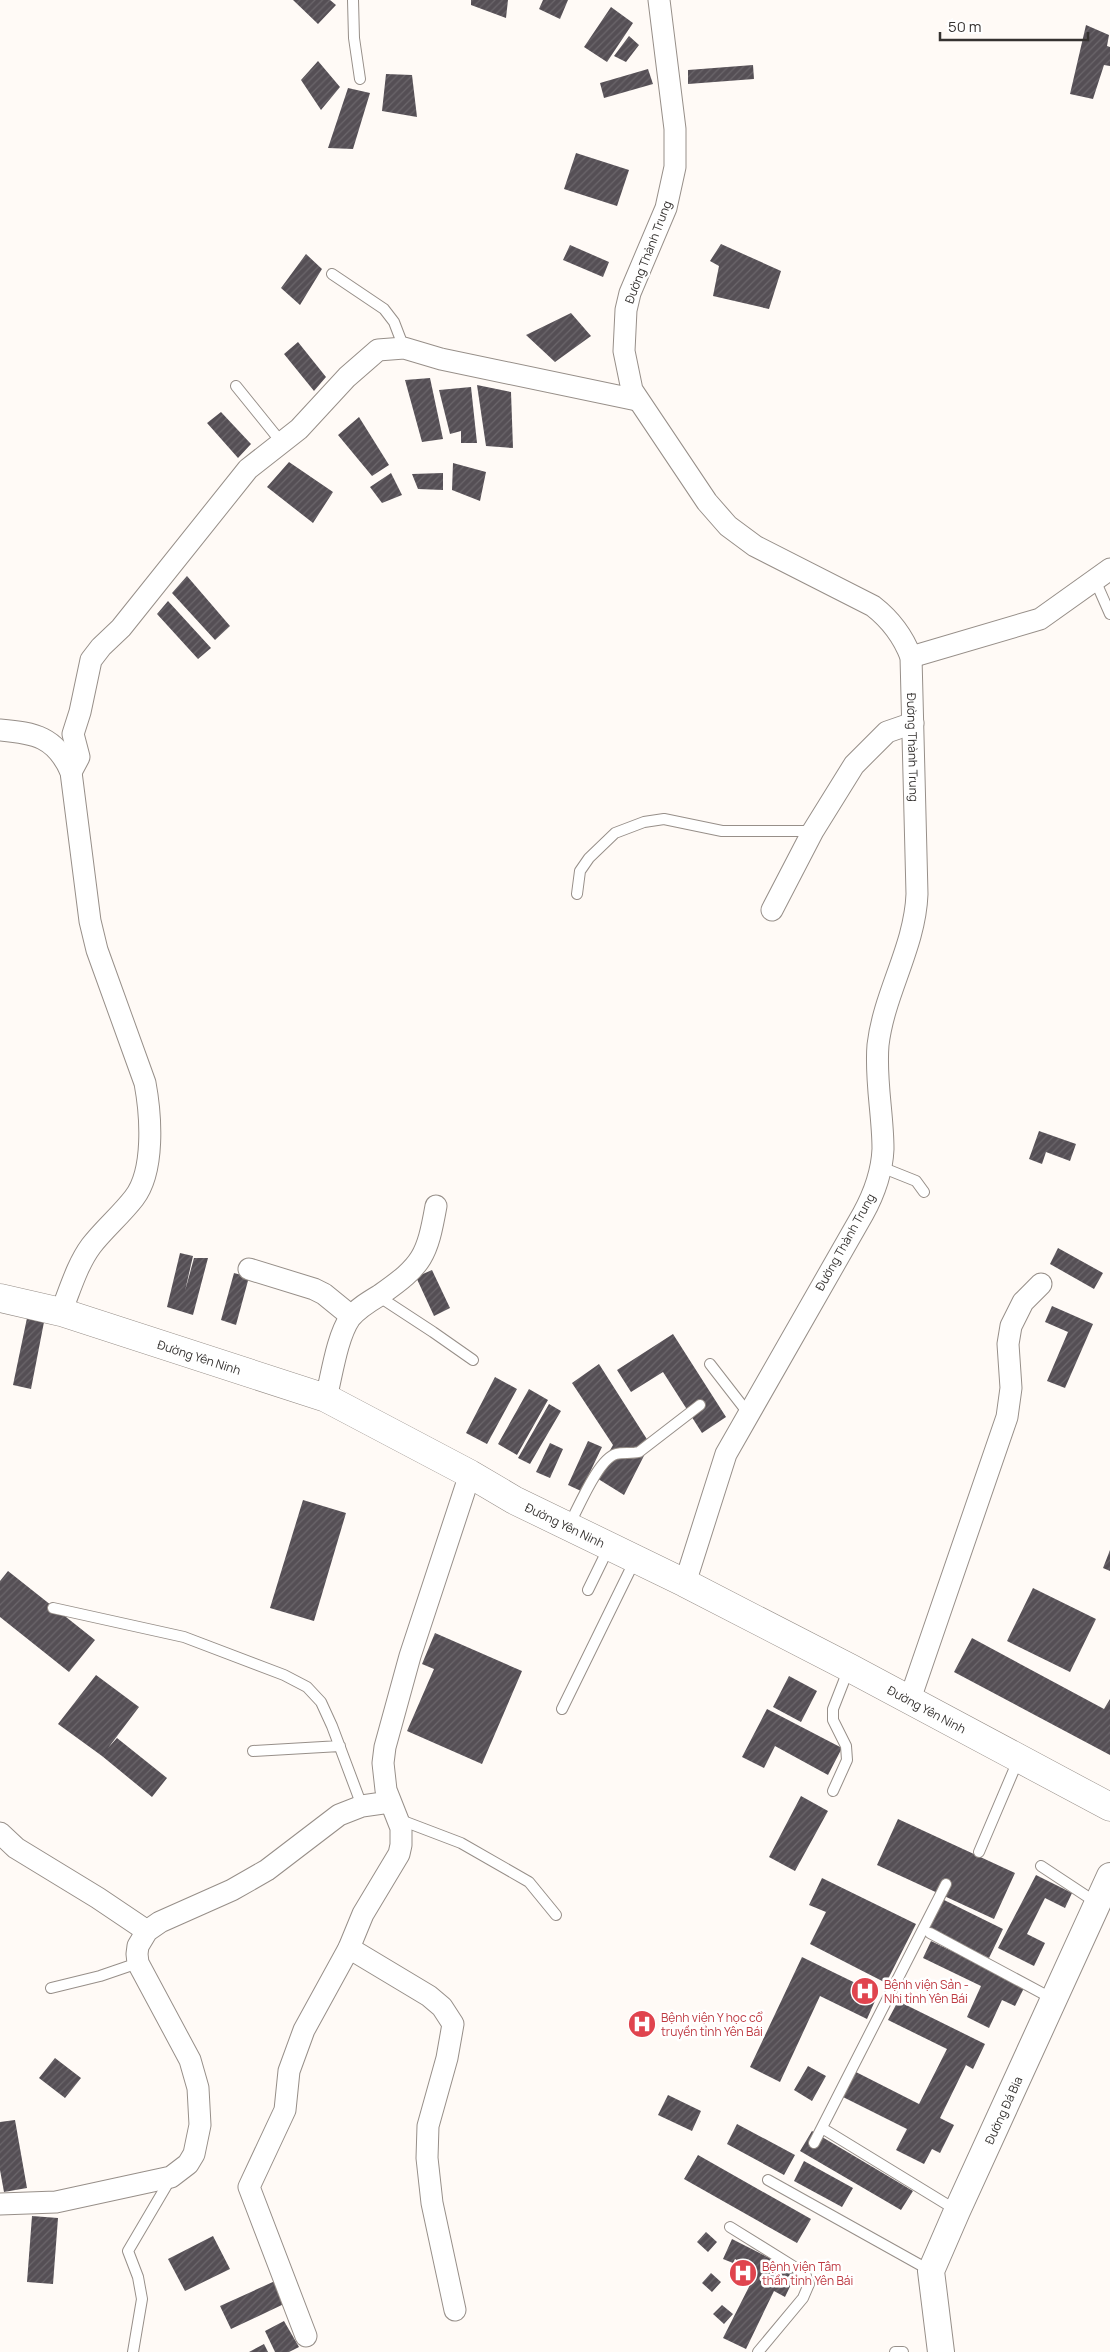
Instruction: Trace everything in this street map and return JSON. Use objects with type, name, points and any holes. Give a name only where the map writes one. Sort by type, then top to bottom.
[{"type":"main road","name":"Đường Yên Ninh","points":[[0,1298],[61,1312],[326,1398],[470,1474],[514,1500],[685,1583],[910,1699],[1110,1807]]},
{"type":"street","name":"Đường Thành Trung","points":[[659,0],[675,129],[676,157],[672,189],[666,208],[630,293],[626,310],[624,351],[632,390],[707,502],[728,526],[755,546],[873,606],[900,633],[911,657],[913,723],[916,910],[911,936],[880,1034],[878,1063],[883,1150],[881,1167],[872,1198],[734,1437],[719,1471],[685,1583]]},
{"type":"street","points":[[71,772],[79,757],[72,734],[80,712],[91,660],[101,647],[121,628],[248,469],[282,443],[324,403],[347,377],[378,350],[404,348],[442,359],[637,400]]},
{"type":"street","points":[[911,657],[1040,619],[1102,574]]},
{"type":"street","points":[[772,910],[813,831],[854,765],[887,732],[913,723]]},
{"type":"street","points":[[0,730],[25,732],[44,738],[60,752],[71,772],[90,921],[98,950],[145,1083],[150,1124],[147,1170],[143,1184],[135,1197],[92,1246],[83,1260],[61,1312]]},
{"type":"street","points":[[326,1398],[344,1328],[352,1316],[405,1278],[419,1264],[430,1240],[436,1206]]},
{"type":"street","points":[[249,1269],[314,1289],[324,1294],[352,1316]]},
{"type":"street","points":[[910,1699],[1007,1417],[1011,1388],[1008,1344],[1011,1326],[1023,1302],[1040,1284]]},
{"type":"street","points":[[306,2336],[249,2187],[284,2110],[289,2071],[304,2030],[349,1948],[363,1914],[399,1854],[402,1837],[393,1810],[383,1764],[388,1731],[410,1656],[470,1474]]},
{"type":"street","points":[[0,2204],[56,2202],[171,2177],[188,2164],[197,2144],[200,2125],[198,2088],[190,2060],[138,1963],[138,1946],[147,1931],[160,1922],[232,1890],[267,1870],[339,1815],[362,1806],[393,1810]]},
{"type":"street","points":[[0,1833],[16,1848],[98,1898],[147,1931]]},
{"type":"street","name":"Đường Đá Bia","points":[[941,2352],[932,2271],[957,2211],[1110,1876]]},
{"type":"street","points":[[349,1948],[429,1996],[442,2007],[453,2024],[447,2058],[428,2126],[427,2158],[432,2203],[455,2310]]},
{"type":"lane","points":[[353,0],[354,38],[360,79]]},
{"type":"lane","points":[[332,274],[384,309],[394,322],[404,348]]},
{"type":"lane","points":[[236,386],[282,443]]},
{"type":"lane","points":[[1102,574],[1110,614]]},
{"type":"lane","points":[[577,894],[580,871],[589,858],[615,832],[644,822],[664,819],[722,831],[813,831]]},
{"type":"lane","points":[[881,1167],[916,1181],[924,1192]]},
{"type":"lane","points":[[378,1296],[472,1360]]},
{"type":"lane","points":[[710,1364],[748,1413]]},
{"type":"lane","points":[[568,1526],[602,1464],[616,1454],[639,1452],[700,1405]]},
{"type":"lane","points":[[588,1590],[609,1546]]},
{"type":"lane","points":[[562,1709],[636,1559]]},
{"type":"lane","points":[[52,1608],[184,1637],[284,1675],[307,1687],[321,1702],[340,1746],[362,1806]]},
{"type":"lane","points":[[833,1791],[847,1760],[846,1746],[833,1720],[833,1709],[835,1699],[850,1668]]},
{"type":"lane","points":[[253,1750],[340,1746]]},
{"type":"lane","points":[[979,1852],[1019,1757]]},
{"type":"lane","points":[[393,1810],[461,1843],[530,1882],[556,1915]]},
{"type":"lane","points":[[1041,1866],[1098,1904]]},
{"type":"lane","points":[[814,2143],[946,1884]]},
{"type":"lane","points":[[930,1933],[1054,2000]]},
{"type":"lane","points":[[50,1988],[100,1976],[138,1963]]},
{"type":"lane","points":[[822,2128],[957,2211]]},
{"type":"lane","points":[[133,2352],[142,2298],[138,2276],[128,2251],[171,2177]]},
{"type":"lane","points":[[768,2180],[932,2271]]},
{"type":"lane","points":[[730,2228],[796,2268],[806,2276],[809,2284],[803,2298],[758,2352]]},
{"type":"lane","points":[[896,2352],[903,2352]]},
{"type":"building","points":[[293,0],[330,0],[336,5],[318,24]]},
{"type":"building","points":[[471,0],[508,0],[506,18],[471,5]]},
{"type":"building","points":[[543,0],[568,0],[560,19],[539,9]]},
{"type":"building","points":[[611,7],[633,23],[607,62],[584,47]]},
{"type":"building","points":[[1086,25],[1109,35],[1107,46],[1110,47],[1110,66],[1104,65],[1093,99],[1070,94]]},
{"type":"building","points":[[629,36],[639,45],[626,62],[614,56]]},
{"type":"building","points":[[318,61],[340,87],[321,110],[301,80]]},
{"type":"building","points":[[753,65],[754,79],[688,84],[688,70]]},
{"type":"building","points":[[648,69],[653,84],[604,98],[600,83]]},
{"type":"building","points":[[386,74],[412,75],[417,117],[382,111]]},
{"type":"building","points":[[348,88],[370,93],[353,149],[328,148]]},
{"type":"building","points":[[576,153],[629,170],[617,206],[564,189]]},
{"type":"building","points":[[721,244],[781,271],[769,309],[713,296],[719,266],[710,261]]},
{"type":"building","points":[[570,245],[609,262],[603,277],[563,260]]},
{"type":"building","points":[[306,254],[322,269],[300,305],[281,288]]},
{"type":"building","points":[[571,313],[591,336],[555,362],[526,335]]},
{"type":"building","points":[[298,342],[326,377],[314,391],[284,354]]},
{"type":"building","points":[[430,378],[443,439],[422,442],[405,380]]},
{"type":"building","points":[[477,385],[511,392],[513,448],[486,446]]},
{"type":"building","points":[[471,387],[477,443],[461,443],[461,431],[450,434],[439,390]]},
{"type":"building","points":[[221,412],[251,444],[238,458],[207,423]]},
{"type":"building","points":[[359,417],[389,465],[372,476],[338,435]]},
{"type":"building","points":[[289,462],[333,492],[313,523],[267,487]]},
{"type":"building","points":[[453,463],[486,472],[480,501],[452,490]]},
{"type":"building","points":[[391,473],[402,495],[382,503],[370,487]]},
{"type":"building","points":[[443,473],[443,490],[418,489],[412,474]]},
{"type":"building","points":[[187,576],[230,626],[215,640],[172,593]]},
{"type":"building","points":[[168,601],[211,648],[198,659],[157,614]]},
{"type":"building","points":[[1039,1131],[1076,1144],[1070,1161],[1046,1152],[1042,1164],[1029,1159]]},
{"type":"building","points":[[1058,1248],[1103,1273],[1094,1289],[1050,1264]]},
{"type":"building","points":[[180,1253],[193,1256],[185,1291],[194,1258],[208,1258],[193,1315],[167,1307]]},
{"type":"building","points":[[432,1270],[450,1308],[434,1316],[416,1277]]},
{"type":"building","points":[[234,1273],[249,1277],[236,1325],[221,1320]]},
{"type":"building","points":[[1052,1306],[1093,1324],[1065,1388],[1047,1381],[1068,1332],[1045,1322]]},
{"type":"building","points":[[27,1318],[44,1322],[31,1389],[13,1385]]},
{"type":"building","points":[[673,1334],[726,1417],[702,1433],[663,1372],[631,1392],[617,1370]]},
{"type":"building","points":[[599,1364],[650,1444],[624,1495],[595,1477],[613,1445],[572,1383]]},
{"type":"building","points":[[495,1377],[517,1389],[487,1444],[466,1433]]},
{"type":"building","points":[[529,1389],[548,1400],[517,1455],[498,1444]]},
{"type":"building","points":[[549,1404],[561,1411],[530,1464],[518,1458]]},
{"type":"building","points":[[588,1441],[602,1447],[581,1491],[568,1485]]},
{"type":"building","points":[[550,1443],[563,1449],[550,1478],[536,1472]]},
{"type":"building","points":[[303,1500],[346,1513],[314,1621],[270,1608]]},
{"type":"building","points":[[1110,1550],[1110,1571],[1103,1568]]},
{"type":"building","points":[[8,1571],[95,1640],[69,1672],[0,1617],[0,1581]]},
{"type":"building","points":[[1033,1588],[1096,1619],[1070,1672],[1007,1641]]},
{"type":"building","points":[[435,1633],[522,1671],[482,1764],[407,1731],[434,1669],[422,1664]]},
{"type":"building","points":[[972,1638],[1104,1709],[1110,1699],[1110,1755],[954,1672]]},
{"type":"building","points":[[96,1675],[139,1707],[108,1748],[117,1738],[167,1778],[152,1797],[102,1756],[58,1724]]},
{"type":"building","points":[[789,1676],[817,1691],[801,1722],[773,1707]]},
{"type":"building","points":[[767,1709],[842,1748],[828,1775],[775,1746],[764,1768],[742,1757]]},
{"type":"building","points":[[801,1796],[828,1811],[795,1871],[769,1857]]},
{"type":"building","points":[[898,1819],[1015,1873],[994,1919],[877,1865]]},
{"type":"building","points":[[1036,1875],[1072,1893],[1065,1908],[1045,1898],[1027,1934],[1045,1943],[1034,1966],[998,1948]]},
{"type":"building","points":[[822,1878],[916,1924],[886,1983],[810,1944],[826,1912],[809,1905]]},
{"type":"building","points":[[940,1898],[1003,1929],[989,1958],[926,1928]]},
{"type":"building","points":[[931,1941],[1025,1986],[1015,2006],[1002,2000],[989,2028],[967,2017],[981,1986],[923,1958]]},
{"type":"building","points":[[802,1957],[878,1994],[867,2019],[820,1996],[780,2082],[750,2067]]},
{"type":"building","points":[[898,2001],[985,2044],[973,2069],[966,2065],[940,2118],[954,2125],[940,2153],[932,2149],[924,2164],[896,2150],[907,2129],[839,2095],[852,2070],[919,2104],[947,2049],[888,2020]]},
{"type":"building","points":[[55,2058],[81,2078],[65,2098],[39,2078]]},
{"type":"building","points":[[808,2066],[826,2076],[812,2101],[794,2090]]},
{"type":"building","points":[[668,2095],[701,2111],[692,2131],[658,2115]]},
{"type":"building","points":[[15,2120],[27,2188],[4,2192],[0,2170],[0,2122]]},
{"type":"building","points":[[737,2124],[795,2155],[784,2175],[727,2144]]},
{"type":"building","points":[[812,2131],[913,2191],[901,2210],[800,2151]]},
{"type":"building","points":[[698,2155],[811,2219],[797,2243],[684,2179]]},
{"type":"building","points":[[804,2161],[853,2188],[842,2207],[794,2181]]},
{"type":"building","points":[[32,2216],[58,2218],[53,2284],[27,2282]]},
{"type":"building","points":[[706,2232],[717,2242],[708,2252],[697,2242]]},
{"type":"building","points":[[213,2236],[230,2269],[185,2291],[168,2259]]},
{"type":"building","points":[[732,2239],[797,2272],[785,2297],[774,2291],[746,2349],[723,2338],[757,2271],[735,2259],[733,2263],[723,2259]]},
{"type":"building","points":[[711,2273],[721,2282],[712,2292],[702,2283]]},
{"type":"building","points":[[275,2281],[286,2303],[231,2329],[220,2306]]},
{"type":"building","points":[[722,2305],[733,2314],[724,2324],[713,2314]]},
{"type":"building","points":[[284,2321],[299,2347],[289,2352],[275,2352],[265,2331]]},
{"type":"building","points":[[264,2344],[268,2352],[249,2352]]},
{"type":"place","name":"Bệnh viện Sản - Nhi tỉnh Yên Bái","points":[[865,1991]]},
{"type":"place","name":"Bệnh viện Y học cổ truyền tỉnh Yên Bái","points":[[642,2024]]},
{"type":"place","name":"Bệnh viện Tâm thần tỉnh Yên Bái","points":[[743,2273]]}]
